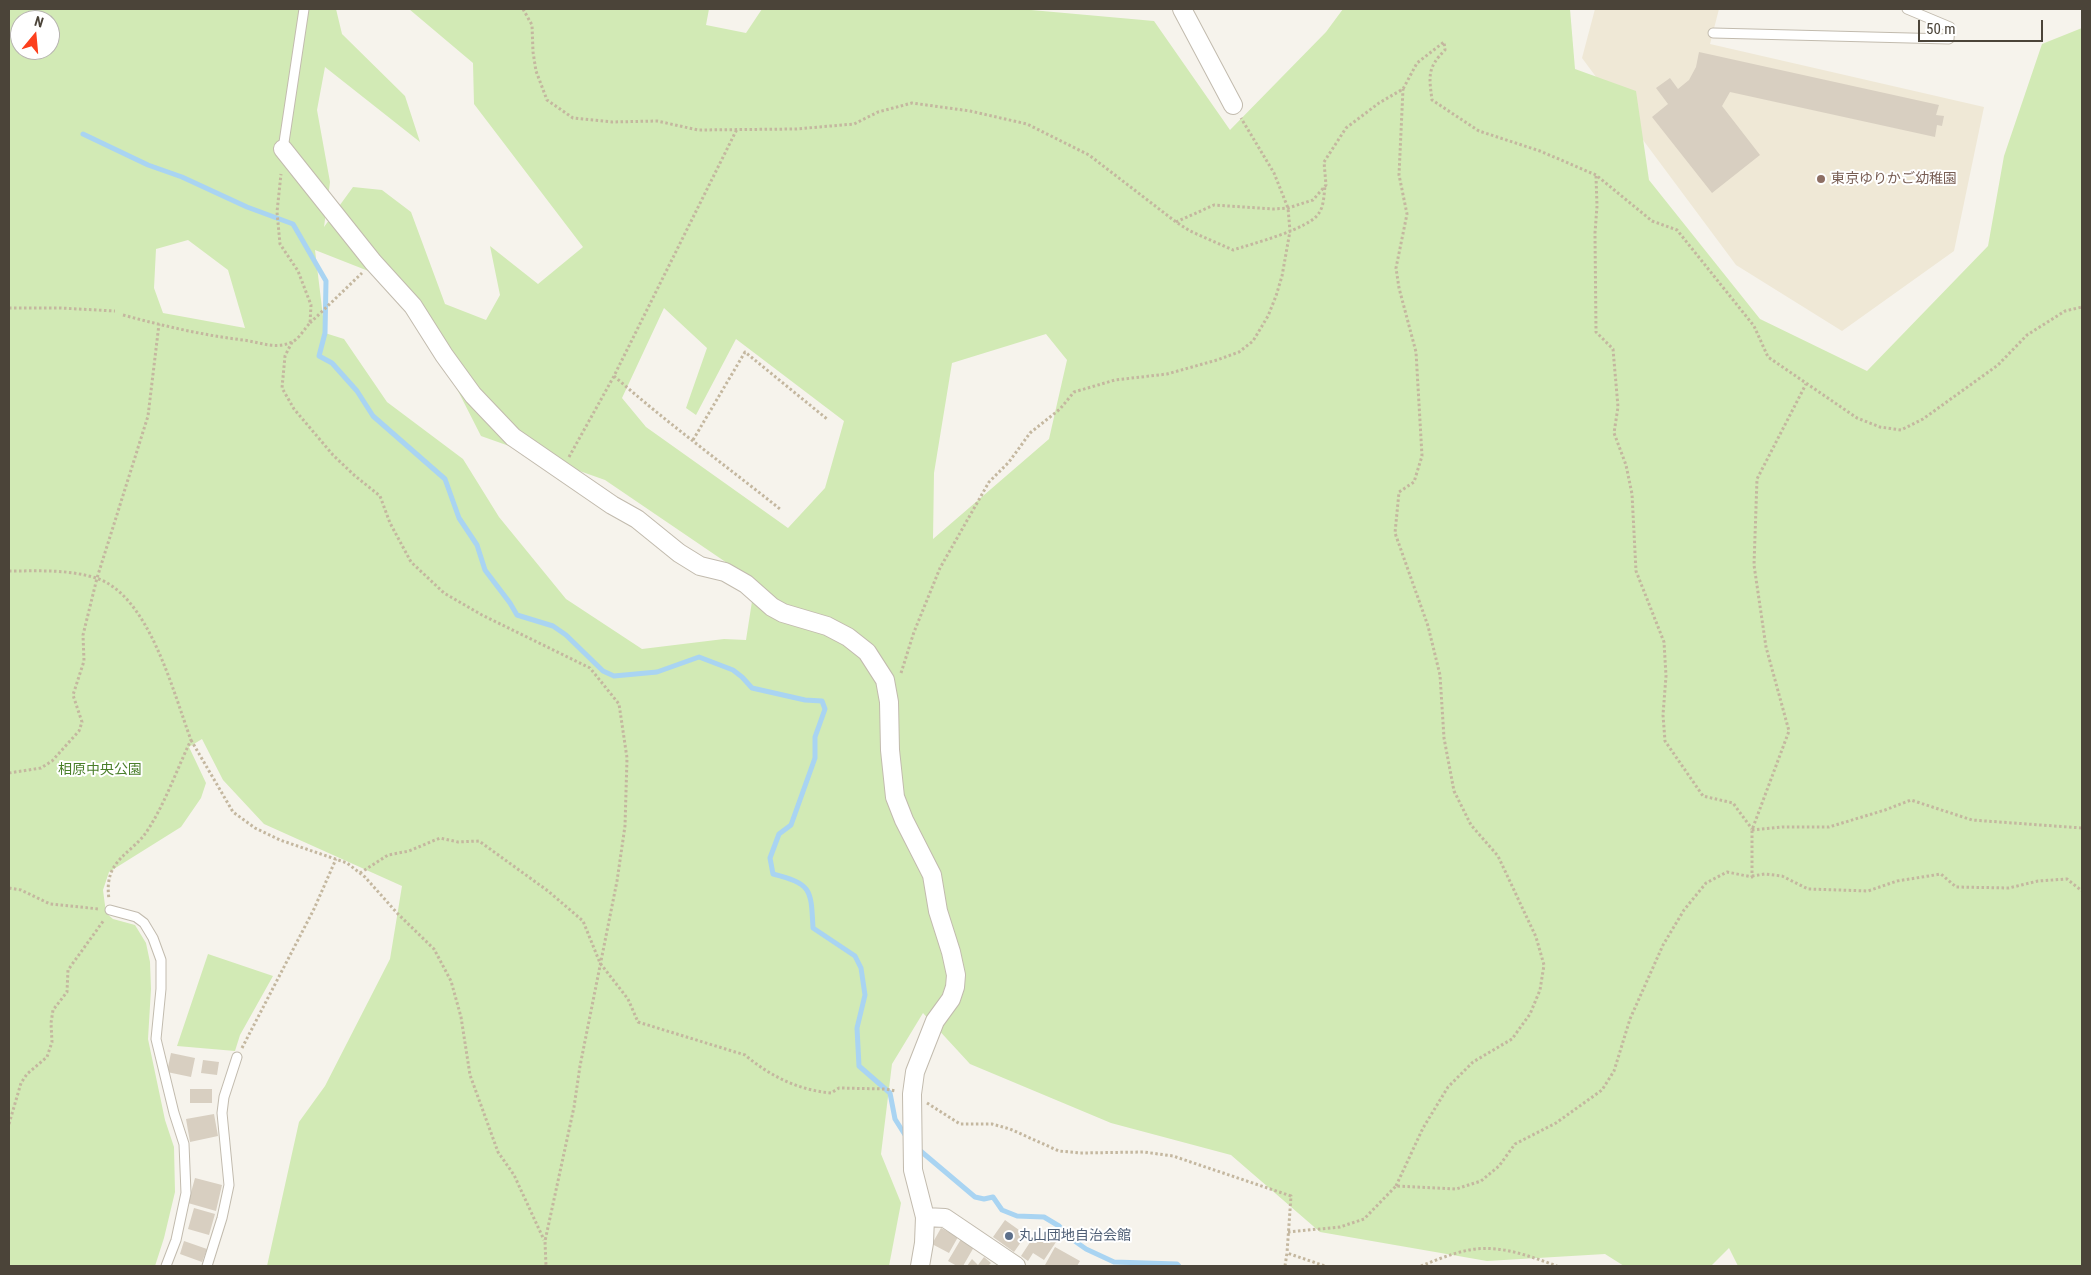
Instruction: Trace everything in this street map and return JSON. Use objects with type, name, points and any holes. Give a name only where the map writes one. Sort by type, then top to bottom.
[{"type":"street","points":[[1182,9],[1233,105]]},
{"type":"street","points":[[283,149],[373,262],[413,306],[444,356],[472,395],[513,437],[612,506],[637,519],[679,553],[700,566],[725,572],[746,584],[772,607],[783,613],[827,626],[848,637],[867,652],[885,680],[889,702],[890,750],[895,797],[904,820],[932,875],[938,911],[956,975],[951,999],[936,1021],[924,1049],[916,1072],[912,1094],[911,1128],[914,1167],[925,1217],[924,1243],[920,1266]]},
{"type":"street","points":[[925,1217],[945,1218],[1016,1266]]},
{"type":"lane","points":[[283,149],[304,9]]},
{"type":"lane","points":[[1713,33],[1948,39],[1950,27],[1907,9]]},
{"type":"lane","points":[[110,910],[136,917],[144,922],[153,938],[161,960],[161,989],[156,1040],[174,1113],[184,1144],[186,1193],[176,1240],[166,1266]]},
{"type":"lane","points":[[207,1266],[222,1218],[229,1186],[222,1113],[224,1097],[237,1058]]},
{"type":"path","points":[[523,9],[532,25],[536,71],[547,100],[573,118],[612,122],[657,121],[698,130],[796,129],[854,124],[878,112],[912,103],[970,111],[1027,124],[1089,155],[1176,222],[1233,250],[1290,231],[1314,219],[1320,213],[1326,185],[1324,162],[1346,128],[1379,103],[1403,89]]},
{"type":"path","points":[[1288,1232],[1340,1226],[1364,1219],[1396,1186],[1423,1128],[1448,1087],[1473,1062],[1512,1039],[1530,1014],[1540,990],[1544,965],[1536,937],[1498,856],[1471,825],[1454,791],[1444,738],[1440,675],[1428,626],[1396,533],[1399,492],[1414,482],[1422,456],[1416,352],[1399,288],[1396,268],[1407,214],[1399,175],[1403,89],[1417,63],[1444,42],[1446,50],[1434,61],[1429,76],[1432,100],[1479,131],[1540,151],[1596,175],[1652,222],[1677,230],[1754,326],[1768,357],[1857,418],[1880,428],[1901,430],[1923,420],[1998,365],[2027,335],[2064,311],[2082,307]]},
{"type":"path","points":[[900,676],[921,614],[940,568],[989,482],[1009,462],[1030,433],[1060,409],[1074,392],[1115,380],[1167,374],[1239,352],[1253,341],[1268,316],[1282,276],[1290,231],[1288,208],[1274,173],[1233,105]]},
{"type":"path","points":[[562,471],[614,376],[737,129]]},
{"type":"path","points":[[283,149],[277,212],[280,244],[298,271],[311,305],[310,323]]},
{"type":"path","points":[[1596,175],[1596,332],[1613,349],[1618,407],[1614,433],[1626,465],[1632,494],[1636,571],[1664,642],[1666,676],[1663,715],[1665,741],[1703,796],[1733,803],[1752,830]]},
{"type":"path","points":[[1176,222],[1214,205],[1274,210],[1288,208],[1313,200],[1326,185]]},
{"type":"path","points":[[373,262],[292,342],[285,356],[282,388],[294,409],[333,455],[380,496],[390,523],[411,562],[444,594],[482,615],[590,668],[619,704],[627,758],[625,826],[574,1107],[545,1241],[546,1266]]},
{"type":"path","points":[[9,308],[115,310]]},
{"type":"path","points":[[123,315],[222,339],[245,340],[269,347],[292,342]]},
{"type":"path","points":[[9,773],[41,768],[52,761],[79,731],[82,722],[73,695],[84,661],[83,635],[97,578],[148,416],[159,324]]},
{"type":"path","points":[[693,440],[745,352],[827,420]]},
{"type":"path","points":[[614,376],[655,413],[693,440],[780,509]]},
{"type":"path","points":[[1752,877],[1752,830],[1789,731],[1766,647],[1754,565],[1757,479],[1806,384]]},
{"type":"path","points":[[9,571],[62,571],[97,578],[119,592],[136,610],[148,629],[191,740],[233,812],[255,828],[280,840],[348,863],[434,949],[451,982],[461,1017],[470,1075],[498,1152],[514,1175],[545,1241]]},
{"type":"path","points":[[9,1124],[21,1083],[27,1074],[47,1057],[52,1042],[53,1010],[67,992],[68,970],[110,910],[108,890],[111,873],[122,855],[149,829],[191,740]]},
{"type":"path","points":[[1752,830],[1829,826],[1885,810],[1911,800],[1972,820],[2082,828]]},
{"type":"path","points":[[360,873],[388,855],[409,851],[440,838],[458,842],[479,841],[548,891],[583,921],[600,962],[628,1000],[638,1022],[745,1055],[756,1064],[792,1085],[814,1092],[831,1093],[839,1088],[882,1088],[912,1094],[960,1124],[992,1124],[1059,1151],[1080,1153],[1144,1152],[1173,1156],[1291,1196],[1285,1266]]},
{"type":"path","points":[[237,1058],[314,909],[336,859]]},
{"type":"path","points":[[1396,1186],[1456,1188],[1481,1180],[1500,1166],[1515,1144],[1556,1123],[1602,1090],[1614,1071],[1630,1019],[1662,945],[1684,910],[1706,883],[1727,872],[1752,877],[1765,874],[1782,876],[1808,889],[1868,892],[1897,881],[1941,874],[1956,887],[2009,888],[2038,881],[2068,879],[2082,891]]},
{"type":"path","points":[[9,888],[21,890],[50,904],[110,910]]},
{"type":"path","points":[[1421,1266],[1469,1250],[1489,1248],[1523,1254],[1557,1266]]},
{"type":"path","points":[[1287,1253],[1324,1266]]},
{"type":"shaded area","name":"東京ゆりかご幼稚園","points":[[1595,9],[1719,9],[1710,44],[1984,107],[1954,251],[1842,331],[1736,265],[1582,58]]},
{"type":"green space","name":"相原中央公園","points":[[9,9],[336,9],[342,34],[405,96],[420,142],[325,67],[317,110],[330,182],[324,227],[353,187],[382,190],[411,212],[445,304],[486,320],[500,295],[490,246],[538,284],[583,247],[474,104],[473,63],[409,9],[709,9],[706,25],[746,33],[762,9],[1020,9],[1154,21],[1230,130],[1326,32],[1343,9],[1570,9],[1575,69],[1636,91],[1649,180],[1760,319],[1867,371],[1988,246],[2004,156],[2042,44],[2082,28],[2082,1266],[1738,1266],[1729,1248],[1711,1266],[1624,1266],[1605,1254],[1487,1261],[1320,1232],[1231,1155],[1111,1123],[970,1064],[923,1013],[892,1064],[881,1154],[901,1203],[889,1266],[267,1266],[299,1122],[325,1086],[390,959],[402,886],[264,824],[223,780],[202,739],[189,747],[206,783],[201,798],[181,827],[109,872],[103,890],[106,913],[113,919],[135,925],[146,943],[150,962],[151,989],[148,1039],[165,1120],[174,1147],[175,1192],[155,1266],[9,1266]],"holes":[[[188,240],[228,270],[245,328],[163,313],[154,288],[156,249]],[[315,250],[404,285],[481,436],[605,480],[755,582],[746,640],[724,639],[642,649],[566,599],[499,517],[463,459],[387,402],[344,339],[325,333]],[[664,308],[707,348],[686,408],[696,415],[736,339],[844,421],[825,488],[788,528],[646,427],[622,398]],[[1046,334],[1067,360],[1049,439],[933,539],[934,473],[952,363]]]},
{"type":"green space","points":[[208,954],[273,976],[240,1035],[235,1051],[177,1046]]},
{"type":"building","points":[[1699,52],[1939,105],[1936,115],[1944,116],[1942,126],[1937,125],[1935,137],[1730,92],[1722,106],[1760,155],[1712,193],[1652,117],[1668,104],[1656,88],[1670,78],[1678,89],[1689,80],[1696,67]]},
{"type":"building","points":[[171,1053],[195,1058],[191,1077],[167,1072]]},
{"type":"building","points":[[203,1060],[219,1062],[217,1075],[201,1073]]},
{"type":"building","points":[[190,1089],[212,1089],[212,1103],[190,1103]]},
{"type":"building","points":[[214,1114],[218,1136],[190,1142],[186,1119]]},
{"type":"building","points":[[195,1178],[222,1185],[216,1211],[188,1203]]},
{"type":"building","points":[[194,1208],[215,1214],[209,1235],[188,1229]]},
{"type":"building","name":"丸山団地自治会館","points":[[1005,1220],[1026,1235],[1014,1252],[993,1237]]},
{"type":"building","points":[[941,1228],[958,1237],[949,1253],[932,1244]]},
{"type":"building","points":[[1038,1230],[1056,1242],[1044,1260],[1033,1253],[1028,1261],[1021,1256]]},
{"type":"building","points":[[961,1239],[974,1247],[963,1266],[957,1266],[948,1261]]},
{"type":"building","points":[[184,1241],[207,1249],[202,1262],[180,1254]]},
{"type":"building","points":[[1055,1247],[1080,1261],[1077,1266],[1045,1265]]},
{"type":"building","points":[[984,1257],[991,1263],[988,1266],[967,1266],[972,1259],[978,1265]]},
{"type":"waterway","points":[[83,134],[148,165],[182,177],[247,207],[293,224],[326,281],[325,333],[319,356],[332,363],[357,391],[373,416],[445,479],[459,518],[477,545],[485,570],[517,615],[553,626],[566,635],[603,671],[614,676],[657,672],[699,657],[733,670],[752,688],[805,700],[822,701],[825,709],[815,737],[815,758],[791,825],[779,834],[770,858],[773,874],[802,885],[810,896],[813,928],[855,956],[861,968],[865,995],[857,1028],[859,1066],[890,1093],[895,1119],[907,1138]]},
{"type":"waterway","points":[[917,1148],[975,1197],[984,1199],[993,1197],[1002,1210],[1017,1216],[1044,1217],[1059,1226],[1069,1237],[1086,1249],[1114,1262],[1177,1264],[1179,1266]]},
{"type":"place","name":"東京ゆりかご幼稚園","points":[[1821,179]]},
{"type":"place","name":"丸山団地自治会館","points":[[1009,1236]]}]
